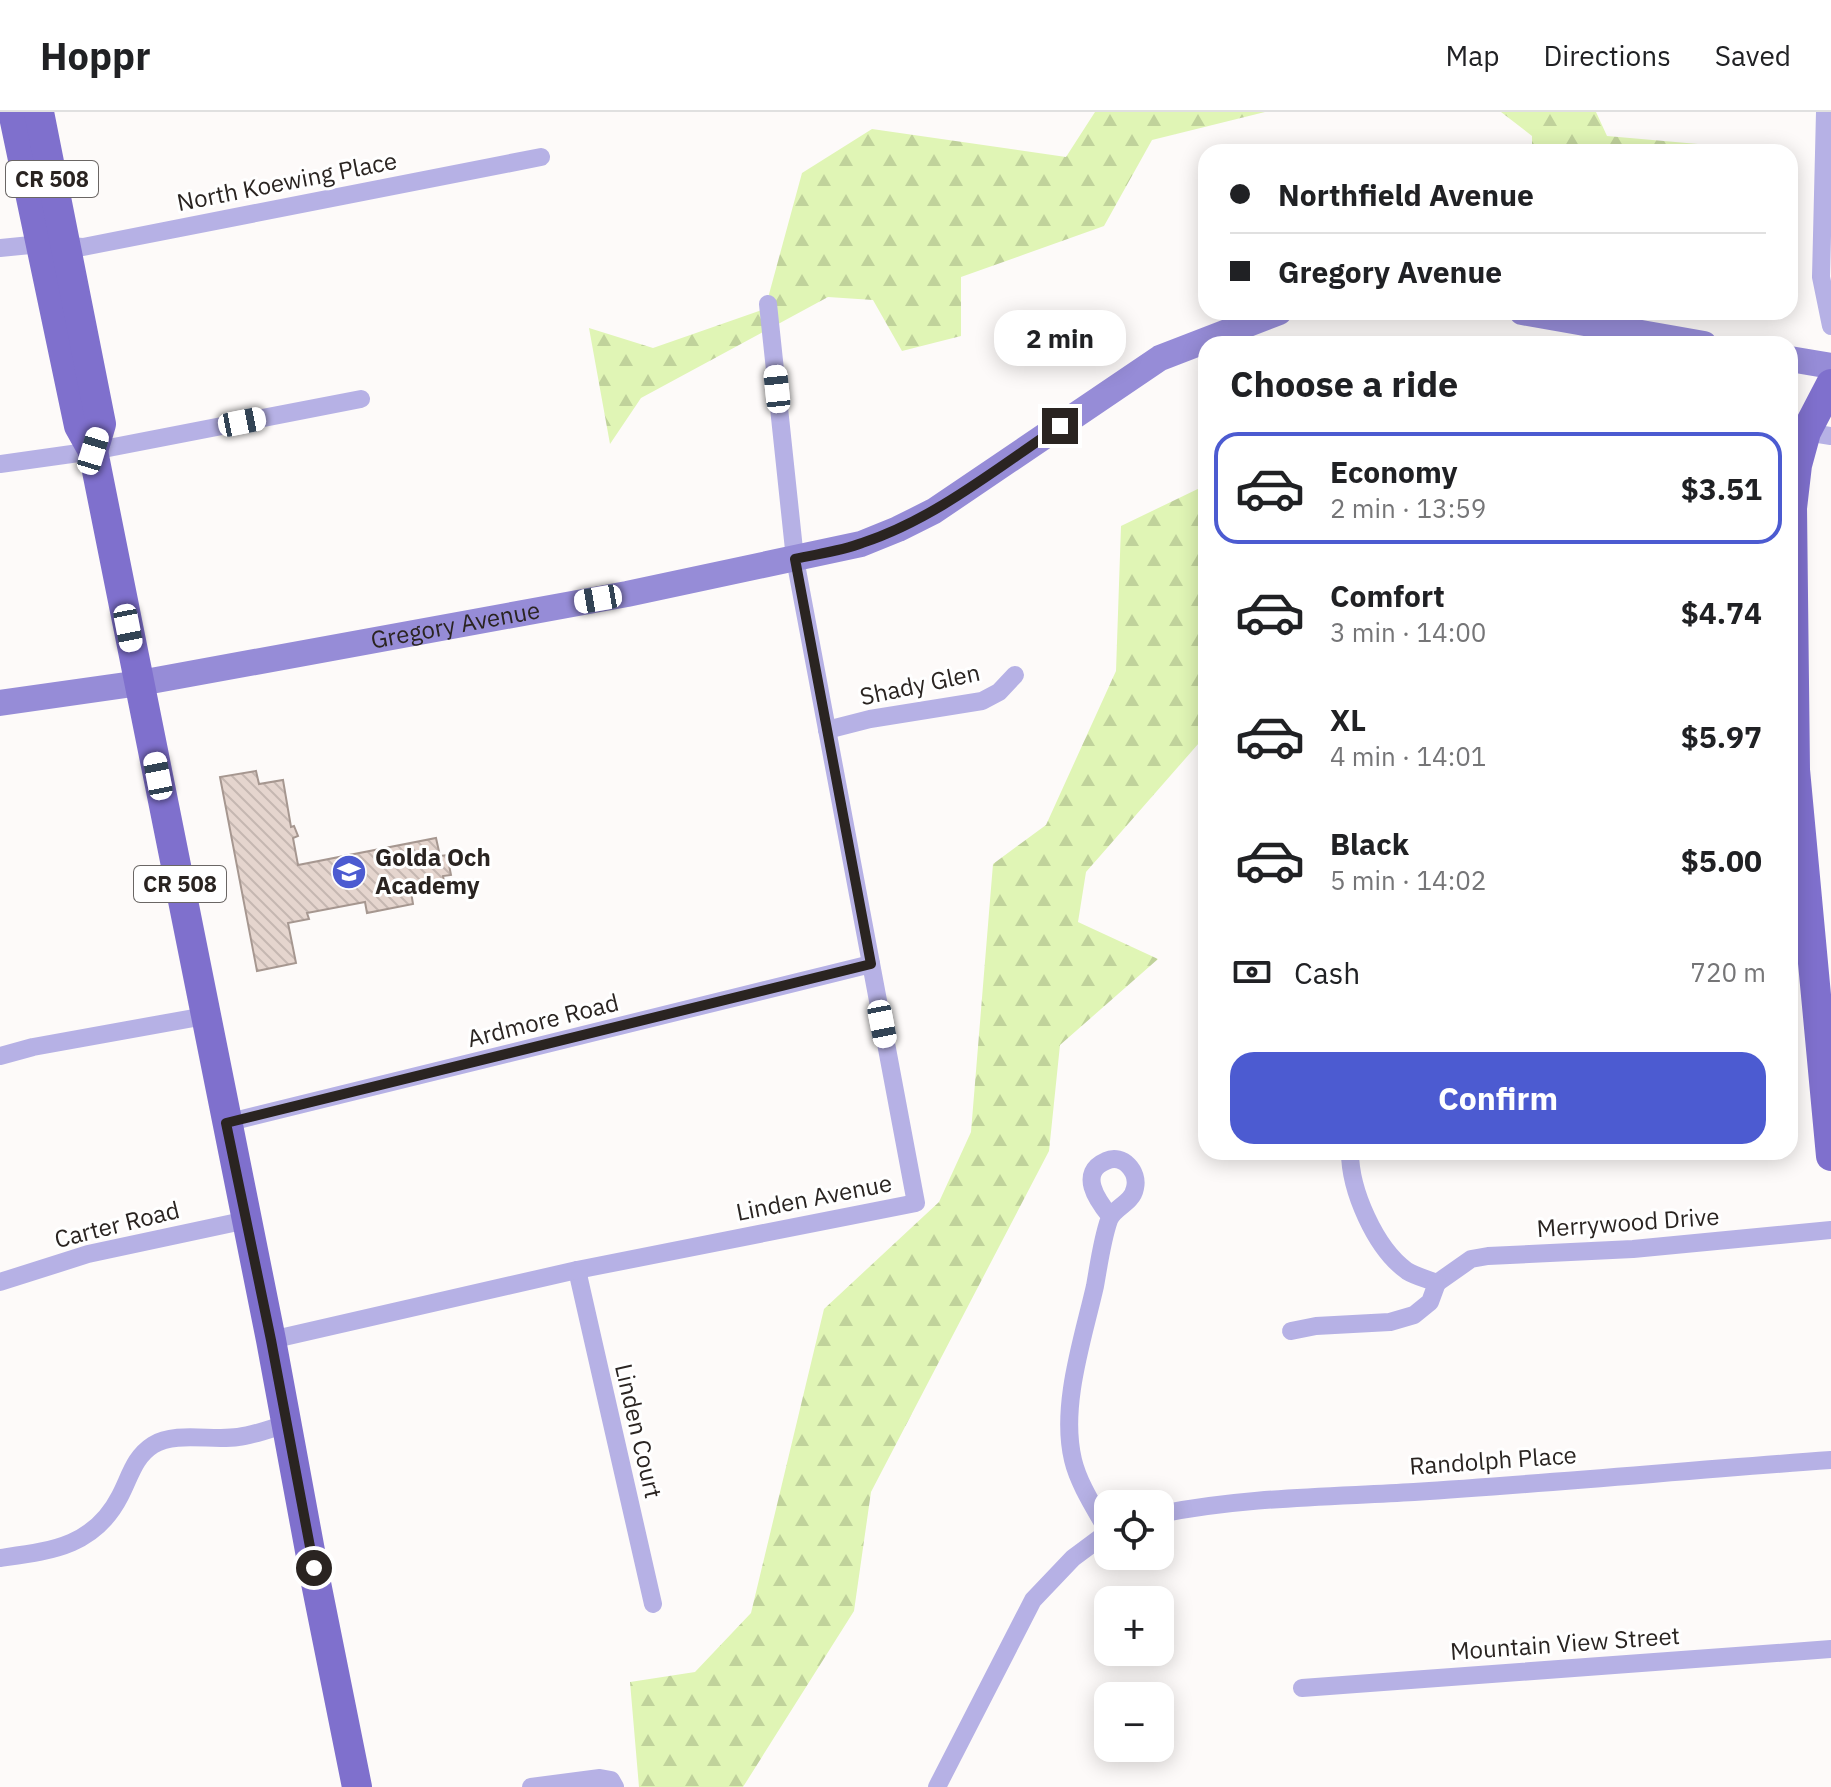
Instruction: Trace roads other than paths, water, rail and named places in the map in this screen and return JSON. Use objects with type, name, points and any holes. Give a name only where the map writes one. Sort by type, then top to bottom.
[{"type":"main road","name":"CR 508","points":[[13,112],[101,424],[93,451],[357,1787]]},
{"type":"main road","name":"CR 508","points":[[39,112],[53,245]]},
{"type":"main road","name":"Gregory Avenue","points":[[1217,336],[1258,320]]},
{"type":"main road","points":[[1568,320],[1658,336]]},
{"type":"main road","name":"Gregory Avenue","points":[[0,703],[140,683],[627,594],[861,544],[934,511],[1160,358],[1198,343]]},
{"type":"main road","points":[[1798,360],[1831,366]]},
{"type":"main road","points":[[1798,464],[1818,434],[1831,384]]},
{"type":"main road","points":[[1798,873],[1800,941],[1831,1156]]},
{"type":"street","points":[[1825,112],[1821,277],[1831,326]]},
{"type":"street","name":"North Koewing Place","points":[[0,248],[83,247],[541,157]]},
{"type":"street","name":"Linden Avenue","points":[[271,1340],[577,1270],[916,1203],[795,559],[768,304]]},
{"type":"street","points":[[0,464],[93,451],[361,399]]},
{"type":"street","name":"Shady Glen","points":[[827,730],[870,719],[982,701],[999,692],[1015,675]]},
{"type":"street","name":"Ardmore Road","points":[[226,1123],[871,964]]},
{"type":"street","points":[[0,1056],[33,1047],[205,1016]]},
{"type":"street","points":[[1350,1160],[1367,1220],[1384,1249],[1408,1272],[1437,1283]]},
{"type":"street","points":[[1094,1505],[1073,1461],[1070,1428],[1075,1373],[1110,1216]]},
{"type":"street","name":"Carter Road","points":[[0,1282],[88,1254],[247,1220]]},
{"type":"street","name":"Merrywood Drive","points":[[1291,1331],[1316,1326],[1390,1322],[1414,1315],[1430,1302],[1437,1283],[1471,1259],[1633,1249],[1831,1230]]},
{"type":"street","name":"Linden Court","points":[[577,1270],[653,1604]]},
{"type":"street","points":[[0,1558],[61,1548],[84,1537],[110,1512],[141,1455],[155,1444],[172,1439],[240,1437],[286,1424]]},
{"type":"street","name":"Randolph Place","points":[[1174,1511],[1284,1498],[1430,1491],[1831,1460]]},
{"type":"street","points":[[937,1787],[1033,1600],[1073,1558],[1094,1542]]},
{"type":"street","name":"Mountain View Street","points":[[1302,1688],[1831,1649]]},
{"type":"street","points":[[531,1787],[600,1778],[611,1780],[615,1787]]},
{"type":"place","name":"Golda Och Academy","points":[[349,872]]}]
